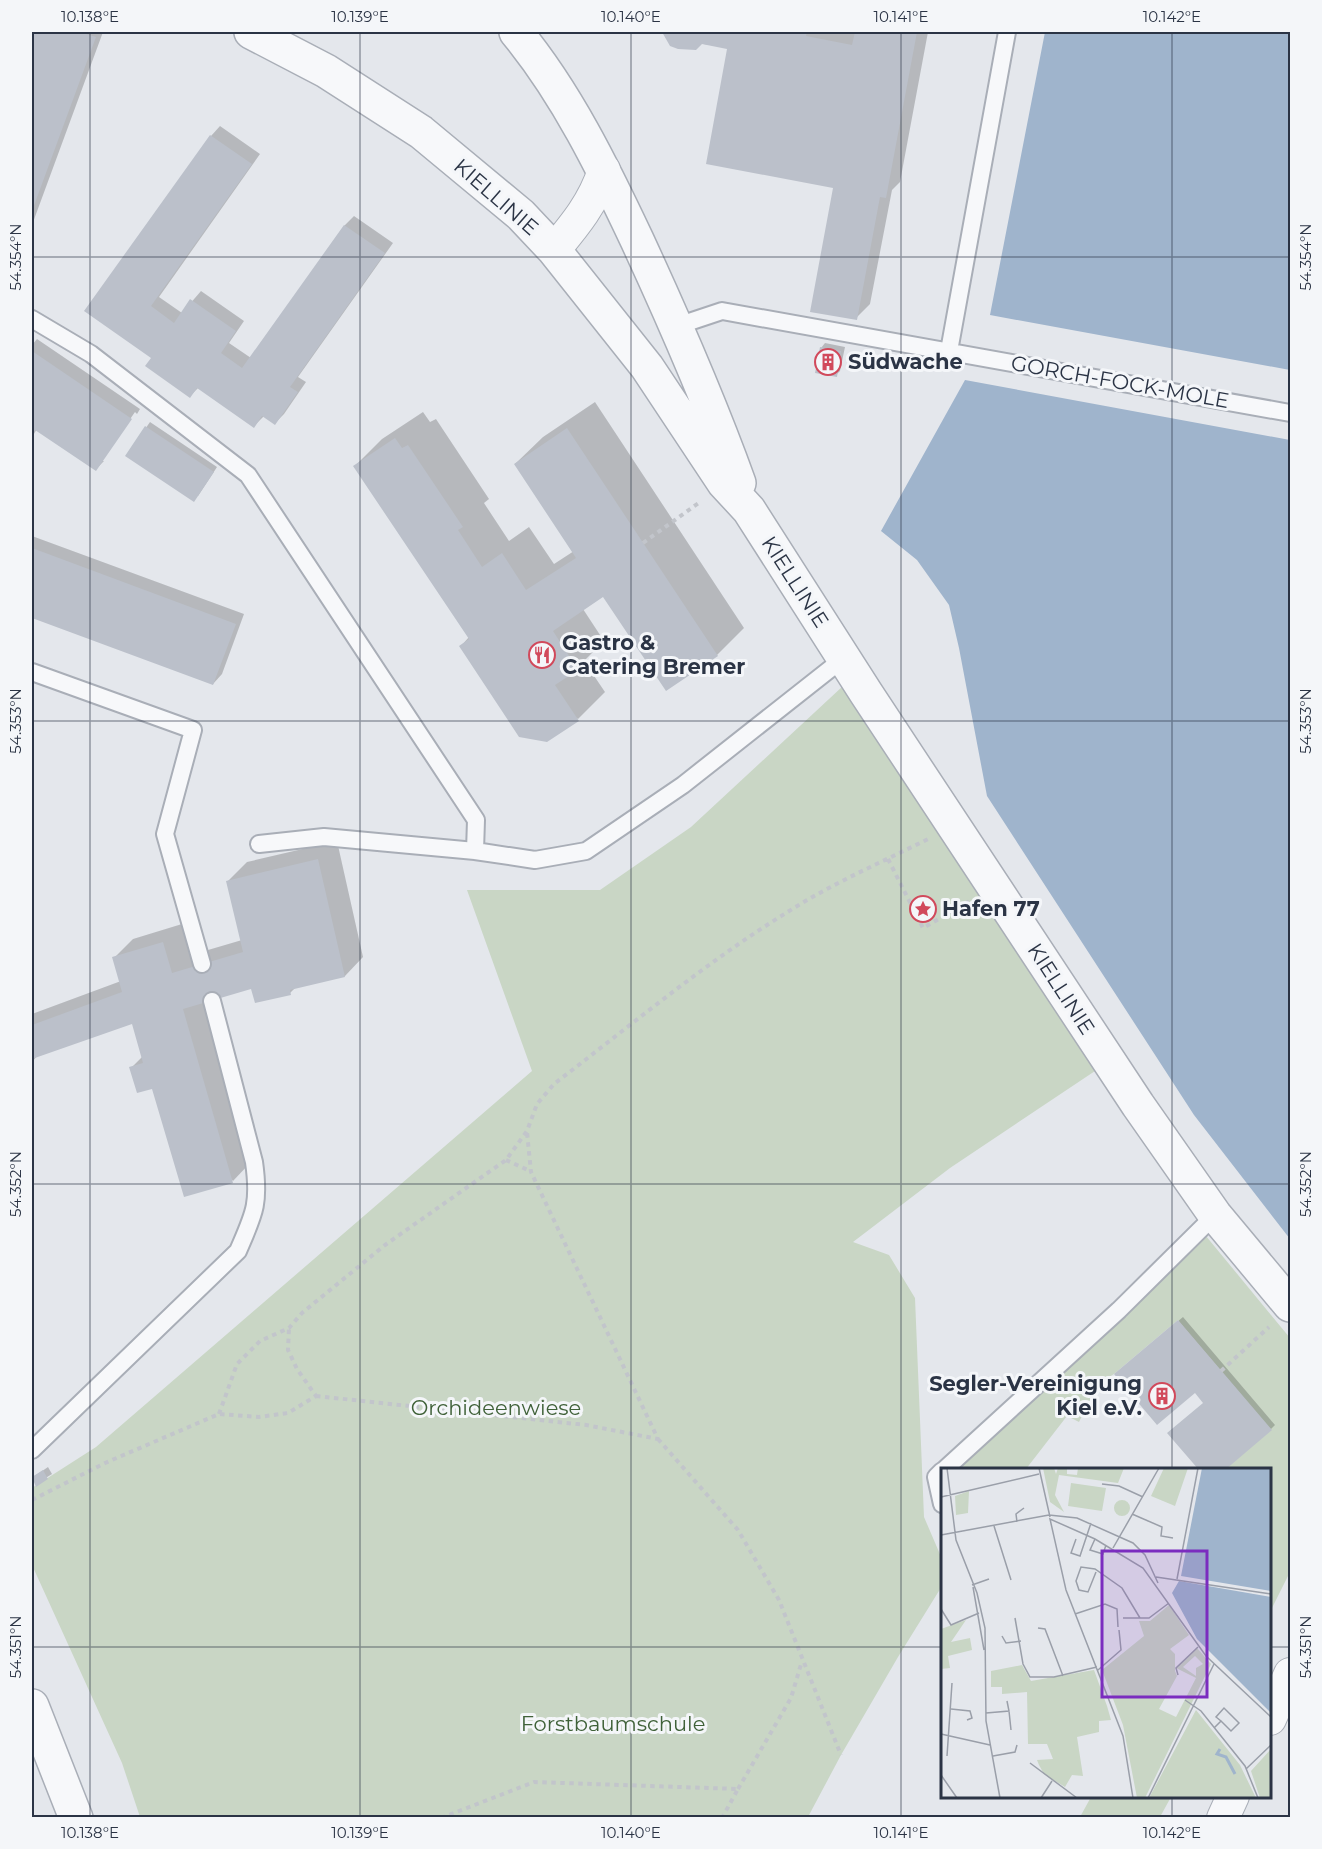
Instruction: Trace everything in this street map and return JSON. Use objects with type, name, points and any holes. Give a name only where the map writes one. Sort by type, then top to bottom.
[{"type":"street","name":"KIELLINIE","points":[[251,32],[326,71],[421,132],[521,215],[554,250],[647,367],[724,483],[749,510],[1138,1105],[1283,1313]]},
{"type":"street","name":"KIELLINIE","points":[[516,32],[538,58],[604,170],[677,326],[715,418],[749,510]]},
{"type":"street","points":[[554,250],[579,221],[598,190],[604,170]]},
{"type":"street","points":[[1271,1715],[1290,1674]]},
{"type":"street","points":[[32,1706],[76,1818]]},
{"type":"street","points":[[1223,1818],[1233,1798]]},
{"type":"lane","points":[[949,351],[1007,32]]},
{"type":"lane","name":"GORCH-FOCK-MOLE","points":[[677,326],[722,311],[1290,413]]},
{"type":"lane","points":[[32,319],[91,354],[248,475],[476,820],[475,851]]},
{"type":"lane","points":[[259,844],[324,837],[475,851],[535,860],[586,851],[683,785],[844,658]]},
{"type":"lane","points":[[32,672],[193,730],[165,834],[202,964]]},
{"type":"lane","points":[[32,1450],[238,1251],[254,1214],[258,1190],[254,1162],[212,1001]]},
{"type":"lane","points":[[945,1468],[1119,1310],[1215,1215]]},
{"type":"lane","points":[[941,1472],[936,1477],[941,1500]]},
{"type":"path","points":[[643,543],[724,483]]},
{"type":"path","points":[[219,1414],[237,1364],[260,1341],[289,1328],[302,1313],[385,1245],[506,1160],[527,1131],[537,1104],[554,1084],[732,948],[786,912],[846,878],[929,839]]},
{"type":"path","points":[[888,859],[923,928],[979,895]]},
{"type":"path","points":[[527,1131],[531,1172],[658,1439],[738,1530],[779,1600],[841,1755]]},
{"type":"path","points":[[506,1160],[531,1172]]},
{"type":"path","points":[[1221,1371],[1283,1313]]},
{"type":"path","points":[[289,1328],[288,1350],[297,1369],[316,1396]]},
{"type":"path","points":[[32,1500],[105,1463],[219,1414],[259,1417],[288,1413],[316,1396],[585,1425],[658,1439]]},
{"type":"path","points":[[722,1818],[791,1698],[802,1661]]},
{"type":"path","points":[[441,1818],[534,1782],[738,1788]]},
{"type":"green space","name":"Orchideenwiese","points":[[843,686],[1101,1067],[950,1168],[853,1242],[889,1255],[915,1298],[924,1517],[941,1557],[941,1588],[841,1755],[808,1817],[140,1817],[122,1763],[32,1565],[32,1488],[96,1447],[532,1071],[467,890],[600,890],[691,827]]},
{"type":"green space","points":[[1201,1230],[1290,1338],[1290,1572],[1271,1610],[1271,1468],[1226,1468],[1271,1430],[1178,1320],[1114,1374],[1098,1384],[1079,1422],[1067,1416],[1027,1468],[946,1468]]},
{"type":"green space","points":[[1090,1798],[1170,1798],[1160,1817],[1080,1817]]},
{"type":"water","points":[[1045,32],[1290,32],[1290,370],[990,315]]},
{"type":"water","points":[[965,380],[1290,440],[1290,1239],[1194,1115],[987,796],[949,605],[917,560],[881,531]]},
{"type":"building","points":[[32,32],[80,32],[96,37],[32,211]]},
{"type":"building","points":[[662,32],[807,32],[806,36],[852,45],[855,32],[917,32],[886,198],[880,197],[857,320],[810,312],[833,188],[706,164],[727,49],[702,44],[696,50],[678,49],[670,46]]},
{"type":"building","points":[[210,135],[252,164],[151,306],[174,323],[190,299],[236,331],[221,353],[242,368],[344,225],[385,253],[290,387],[298,392],[275,425],[262,416],[254,428],[197,388],[190,398],[145,366],[151,358],[84,311]]},
{"type":"building","name":"Südwache","points":[[820,347],[841,351],[837,377],[815,373]]},
{"type":"building","points":[[32,351],[132,419],[96,471],[35,430],[32,435]]},
{"type":"building","points":[[145,426],[214,472],[194,502],[125,456]]},
{"type":"building","points":[[567,428],[718,656],[666,691],[603,597],[553,631],[578,670],[555,685],[579,721],[547,742],[519,737],[459,646],[469,639],[353,466],[395,438],[402,448],[408,445],[463,527],[458,530],[482,567],[502,553],[526,590],[576,558],[514,464]]},
{"type":"building","points":[[32,548],[236,624],[213,685],[32,618]]},
{"type":"building","points":[[318,859],[345,977],[290,990],[291,995],[255,1003],[251,989],[183,1009],[233,1183],[184,1197],[152,1089],[137,1093],[129,1067],[143,1063],[132,1024],[32,1059],[32,1025],[122,992],[112,957],[163,942],[172,973],[243,952],[226,881]]},
{"type":"building","name":"Segler-Vereinigung Kiel e.V.","points":[[1178,1320],[1272,1430],[1227,1468],[1197,1468],[1167,1433],[1203,1403],[1195,1393],[1157,1425],[1114,1374]]},
{"type":"building","points":[[43,1470],[48,1479],[36,1487],[32,1477]]},
{"type":"place","name":"Südwache","points":[[828,362]]},
{"type":"place","name":"Gastro & Catering Bremer","points":[[542,655]]},
{"type":"place","name":"Hafen 77","points":[[923,909]]},
{"type":"place","name":"Segler-Vereinigung Kiel e.V.","points":[[1162,1396]]},
{"type":"park label","name":"Forstbaumschule","points":[[613,1724]]}]
